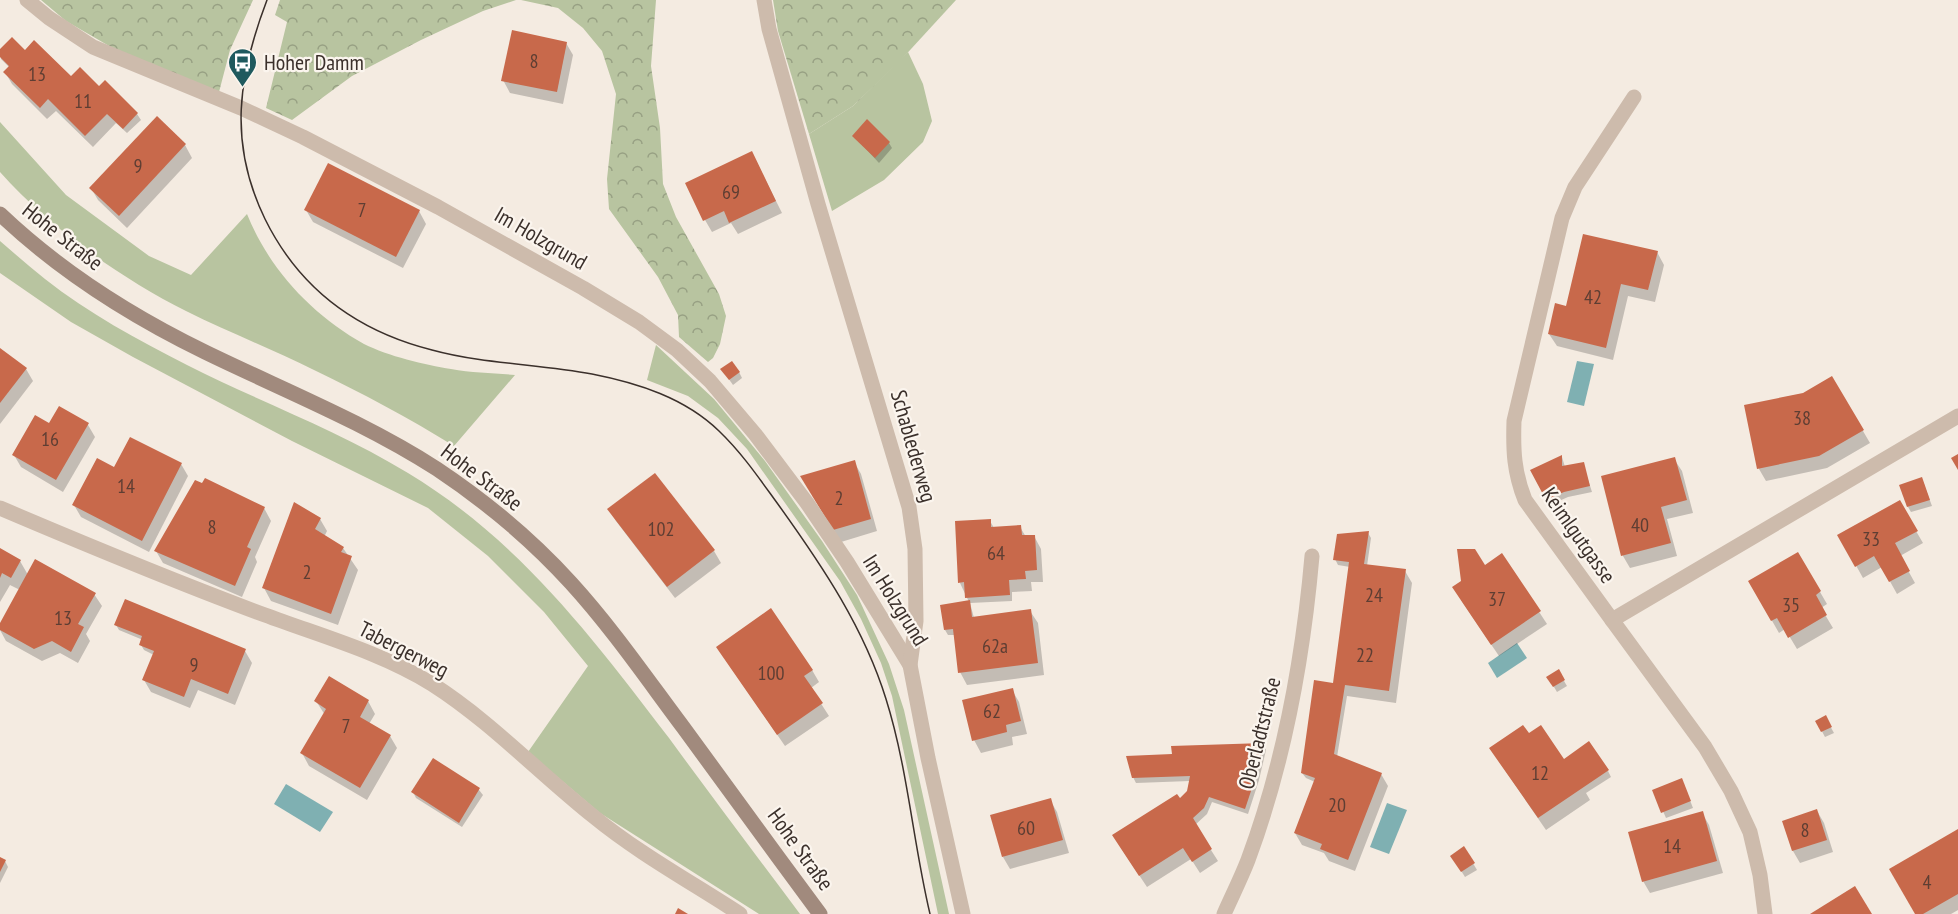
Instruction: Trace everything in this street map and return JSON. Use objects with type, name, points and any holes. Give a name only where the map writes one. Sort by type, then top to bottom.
[{"type":"main road","name":"Hohe Straße","points":[[0,214],[45,253],[102,295],[130,312],[203,351],[364,427],[435,468],[493,510],[572,584],[620,642],[820,914]]},
{"type":"street","name":"Im Holzgrund","points":[[27,0],[49,18],[93,47],[303,137],[438,207],[583,288],[639,322],[677,350],[710,381],[755,434],[794,486],[847,562],[910,665]]},
{"type":"street","name":"Schablederweg","points":[[764,0],[769,29],[818,204],[909,507],[915,549],[916,621],[910,665],[963,914]]},
{"type":"street","name":"Keimlgutgasse","points":[[1612,620],[1525,500],[1517,479],[1513,452],[1514,421],[1562,218],[1575,187],[1634,97]]},
{"type":"street","points":[[1765,914],[1760,875],[1750,832],[1731,791],[1705,747],[1612,620],[1958,416]]},
{"type":"street","name":"Tabergerweg","points":[[0,508],[254,611],[383,658],[422,679],[471,713],[596,819],[740,914]]},
{"type":"street","name":"Oberladtstraße","points":[[1224,914],[1248,860],[1275,772],[1296,683],[1307,612],[1312,556]]},
{"type":"green space","points":[[41,0],[253,0],[230,50],[219,92],[116,50],[66,21]]},
{"type":"green space","points":[[280,0],[516,0],[483,11],[352,76],[292,120],[266,108],[287,22],[275,15]]},
{"type":"green space","points":[[521,0],[656,0],[651,66],[660,128],[663,184],[676,217],[719,294],[726,316],[720,344],[713,358],[708,362],[679,337],[678,315],[658,277],[609,209],[607,179],[616,94],[602,51],[583,28],[558,8]]},
{"type":"green space","points":[[773,0],[956,0],[900,61],[853,106],[809,134],[778,31]]},
{"type":"green space","points":[[908,52],[923,84],[932,121],[923,142],[884,180],[832,211],[809,134],[853,106]]},
{"type":"green space","points":[[0,122],[66,195],[149,256],[191,275],[247,214],[267,253],[294,289],[327,319],[364,344],[395,356],[430,365],[515,375],[454,446],[350,388],[161,298],[87,250],[40,212],[0,172]]},
{"type":"green space","points":[[0,241],[61,291],[114,325],[187,365],[354,443],[408,473],[448,499],[485,528],[519,560],[582,627],[669,738],[800,914],[759,914],[600,813],[528,752],[588,666],[544,612],[488,556],[428,508],[292,441],[71,322],[0,273]]},
{"type":"green space","points":[[656,345],[714,399],[765,461],[857,595],[889,664],[904,710],[949,914],[938,914],[892,696],[881,663],[861,619],[840,581],[747,449],[718,418],[688,396],[647,380]]},
{"type":"water","points":[[1577,361],[1594,364],[1584,406],[1567,402]]},
{"type":"water","points":[[1517,643],[1527,658],[1497,678],[1488,663]]},
{"type":"water","points":[[286,784],[333,812],[320,832],[274,804]]},
{"type":"water","points":[[1387,803],[1407,810],[1389,854],[1370,847]]},
{"type":"building","points":[[512,30],[567,42],[557,92],[501,81]]},
{"type":"building","points":[[12,37],[25,50],[34,40],[71,76],[80,67],[99,86],[105,80],[138,113],[123,129],[107,114],[85,136],[48,99],[40,108],[3,72],[9,66],[0,57],[0,49]]},
{"type":"building","points":[[157,116],[186,144],[119,216],[89,188]]},
{"type":"building","points":[[867,119],[890,142],[875,158],[852,136]]},
{"type":"building","points":[[752,151],[776,201],[729,223],[724,211],[703,221],[685,183]]},
{"type":"building","points":[[328,163],[420,210],[396,257],[304,210]]},
{"type":"building","points":[[1583,234],[1658,251],[1648,290],[1621,284],[1606,348],[1548,334],[1555,303],[1566,306]]},
{"type":"building","points":[[0,348],[27,368],[0,403]]},
{"type":"building","points":[[732,361],[740,372],[729,380],[720,369]]},
{"type":"building","points":[[1832,376],[1864,430],[1819,456],[1757,469],[1744,405],[1803,393]]},
{"type":"building","points":[[59,406],[89,423],[56,480],[12,455],[35,415],[49,423]]},
{"type":"building","points":[[130,437],[182,463],[142,541],[72,505],[97,458],[114,467]]},
{"type":"building","points":[[1958,454],[1958,470],[1951,458]]},
{"type":"building","points":[[1562,455],[1562,466],[1584,462],[1590,486],[1564,492],[1546,500],[1530,470]]},
{"type":"building","points":[[1675,457],[1687,500],[1661,507],[1671,543],[1621,556],[1601,476]]},
{"type":"building","points":[[855,460],[871,519],[833,530],[800,476]]},
{"type":"building","points":[[655,473],[715,550],[667,587],[607,509]]},
{"type":"building","points":[[1922,477],[1930,500],[1907,507],[1899,485]]},
{"type":"building","points":[[205,478],[265,507],[247,547],[251,549],[235,586],[154,551],[195,480],[202,483]]},
{"type":"building","points":[[1900,500],[1918,531],[1895,543],[1910,571],[1889,582],[1874,556],[1855,567],[1837,535]]},
{"type":"building","points":[[294,502],[321,518],[315,529],[344,547],[341,552],[352,556],[331,614],[262,588]]},
{"type":"building","points":[[991,519],[991,527],[1021,525],[1022,535],[1035,535],[1037,570],[1025,571],[1026,579],[1009,580],[1010,595],[965,598],[964,582],[958,583],[955,521]]},
{"type":"building","points":[[1369,531],[1364,564],[1406,569],[1389,691],[1345,685],[1334,754],[1382,773],[1348,860],[1320,849],[1322,844],[1294,833],[1315,778],[1301,773],[1314,680],[1333,683],[1349,562],[1333,560],[1337,534]]},
{"type":"building","points":[[0,548],[21,560],[11,578],[2,573],[0,578]]},
{"type":"building","points":[[1457,549],[1475,549],[1485,565],[1502,553],[1541,611],[1491,645],[1452,587],[1461,581]]},
{"type":"building","points":[[1798,552],[1821,591],[1816,595],[1827,615],[1788,638],[1777,618],[1771,621],[1748,581]]},
{"type":"building","points":[[35,559],[96,593],[78,624],[84,627],[71,652],[52,641],[34,649],[0,630],[0,623]]},
{"type":"building","points":[[125,599],[246,649],[228,694],[191,679],[184,697],[142,680],[154,651],[139,645],[142,636],[114,625]]},
{"type":"building","points":[[970,600],[972,617],[1031,609],[1038,663],[958,673],[953,629],[944,630],[940,605]]},
{"type":"building","points":[[771,608],[813,670],[804,676],[823,703],[777,735],[716,647]]},
{"type":"building","points":[[1559,669],[1565,680],[1553,687],[1546,677]]},
{"type":"building","points":[[329,676],[369,700],[360,717],[391,735],[360,788],[300,753],[326,709],[314,701]]},
{"type":"building","points":[[1013,688],[1021,721],[1006,725],[1007,732],[972,741],[962,700]]},
{"type":"building","points":[[1826,715],[1832,727],[1821,732],[1815,721]]},
{"type":"building","points":[[1523,725],[1529,733],[1541,725],[1564,759],[1589,741],[1609,770],[1538,818],[1489,748]]},
{"type":"building","points":[[1264,743],[1245,809],[1209,797],[1204,808],[1193,818],[1212,849],[1192,862],[1183,848],[1139,876],[1112,835],[1177,794],[1180,798],[1187,791],[1190,776],[1132,778],[1126,756],[1172,754],[1171,746]]},
{"type":"building","points":[[433,758],[480,788],[459,823],[411,792]]},
{"type":"building","points":[[1682,778],[1691,801],[1661,813],[1652,790]]},
{"type":"building","points":[[1051,798],[1063,840],[1002,857],[990,815]]},
{"type":"building","points":[[1817,809],[1827,840],[1792,851],[1782,821]]},
{"type":"building","points":[[1703,811],[1717,861],[1642,882],[1628,832]]},
{"type":"building","points":[[1958,829],[1958,894],[1923,914],[1915,914],[1889,869]]},
{"type":"building","points":[[1464,846],[1475,863],[1461,872],[1450,856]]},
{"type":"building","points":[[0,857],[6,860],[0,872]]},
{"type":"building","points":[[1855,886],[1872,914],[1810,914]]},
{"type":"building","points":[[678,908],[688,914],[675,914]]},
{"type":"tram line","points":[[267,0],[249,56],[244,83],[241,110],[242,136],[253,191],[279,244],[313,286],[333,303],[379,331],[405,342],[451,355],[592,374],[643,387],[691,409],[706,419],[728,440],[744,458],[812,552],[841,599],[866,647],[894,725],[930,914]]},
{"type":"place","name":"Hoher Damm","points":[[243,88]]}]
